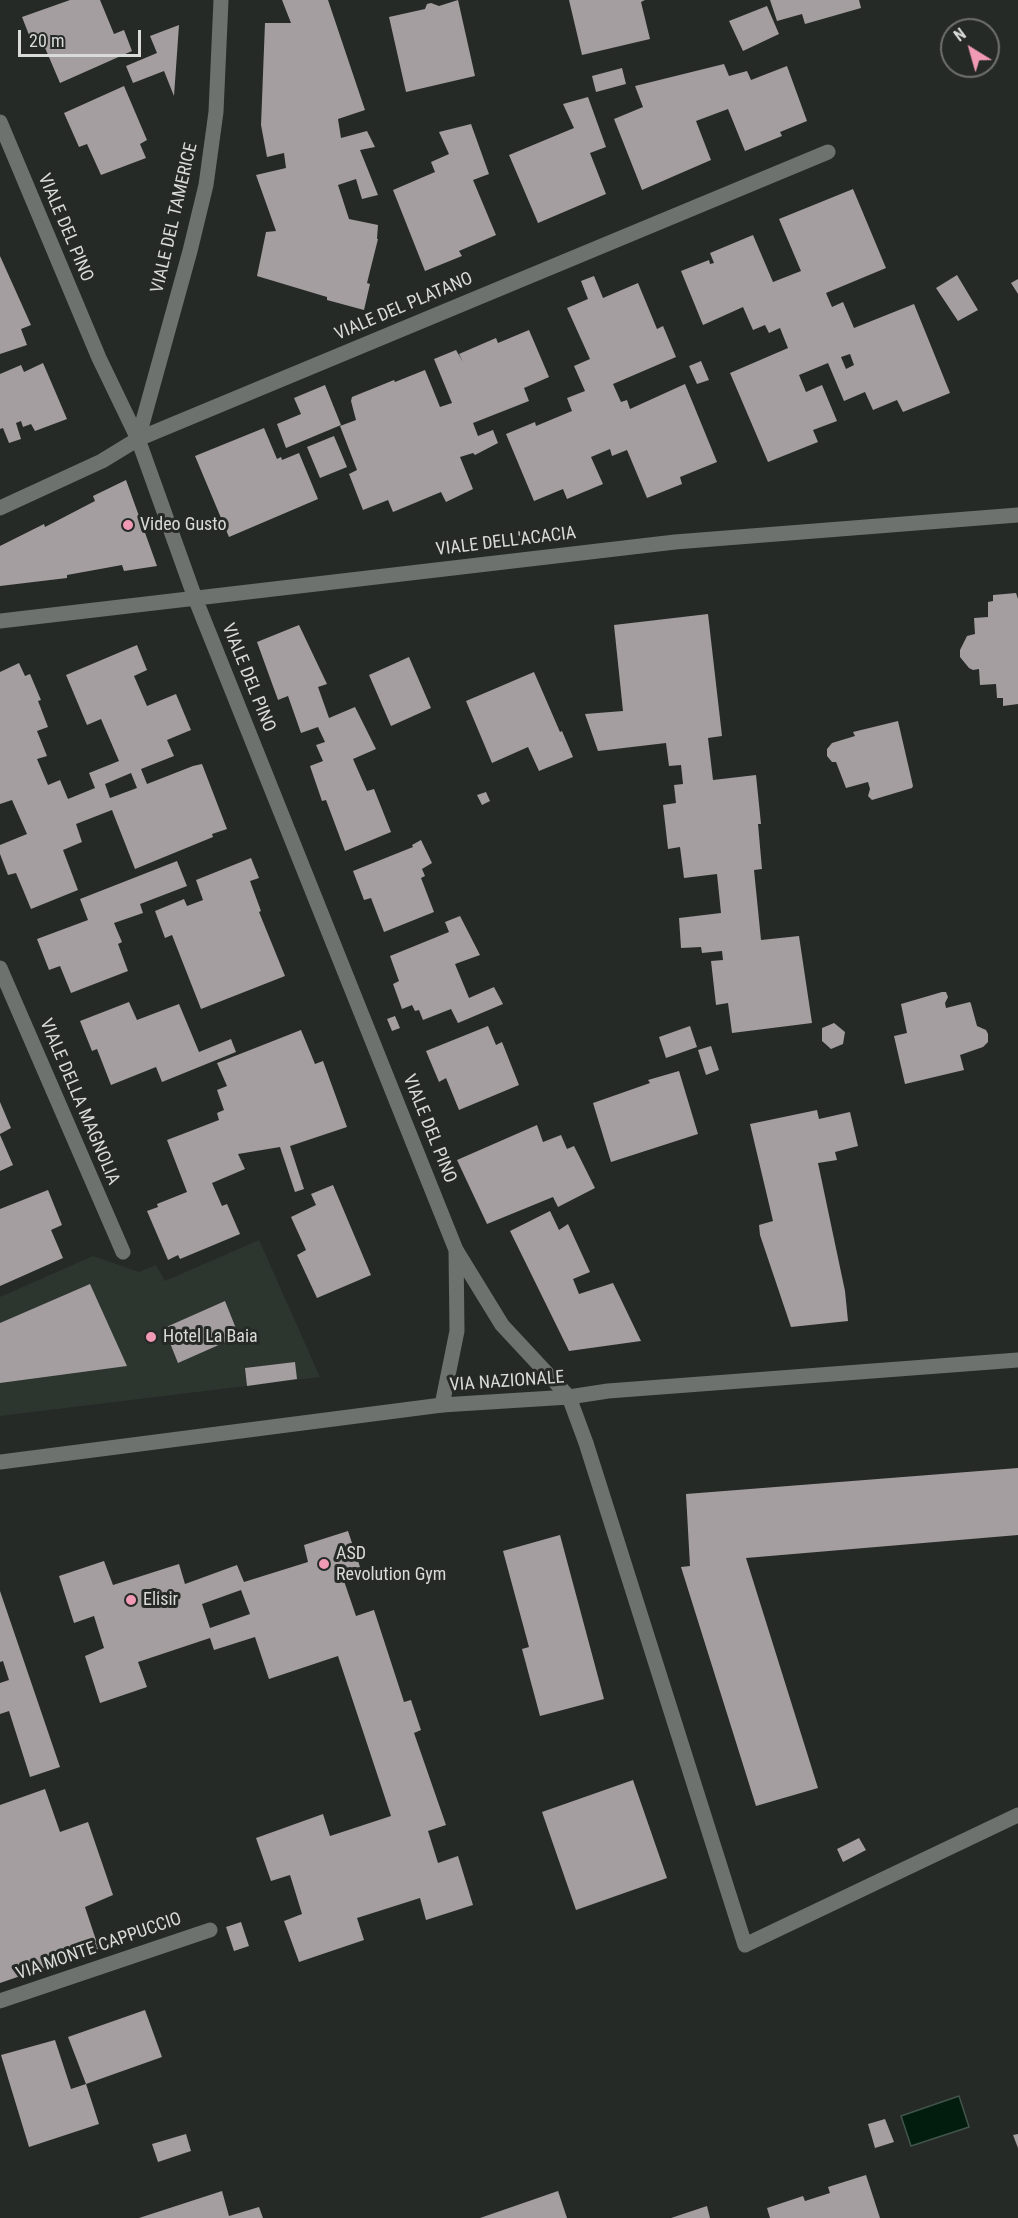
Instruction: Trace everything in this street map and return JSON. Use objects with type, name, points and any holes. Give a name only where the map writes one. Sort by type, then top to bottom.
[{"type":"street","name":"VIALE DEL TAMERICE","points":[[138,439],[190,251],[206,184],[216,112],[221,0]]},
{"type":"street","name":"VIALE DEL PINO","points":[[0,122],[99,358],[138,439],[195,598],[456,1250],[502,1325],[569,1397]]},
{"type":"street","name":"VIALE DEL PLATANO","points":[[0,508],[102,461],[138,439],[828,152]]},
{"type":"street","name":"VIALE DELL'ACACIA","points":[[0,621],[675,542],[1018,515]]},
{"type":"street","name":"VIALE DELLA MAGNOLIA","points":[[0,968],[123,1252]]},
{"type":"street","name":"VIALE DEL PINO","points":[[442,1406],[457,1331],[456,1250]]},
{"type":"street","name":"VIA NAZIONALE","points":[[0,1462],[442,1406],[1018,1360]]},
{"type":"street","points":[[569,1397],[586,1443],[745,1945],[1018,1815]]},
{"type":"street","name":"VIA MONTE CAPPUCCIO","points":[[0,2001],[210,1930]]},
{"type":"shaded area","name":"Hotel La Baia","points":[[259,1240],[320,1377],[0,1416],[0,1297],[93,1256],[139,1272],[156,1265],[165,1281]]},
{"type":"shaded area","points":[[959,2096],[969,2127],[911,2146],[901,2116]]},
{"type":"building","points":[[70,0],[100,0],[114,34],[124,30],[132,51],[60,83],[40,36],[31,40],[22,17]]},
{"type":"building","points":[[282,0],[328,0],[365,110],[338,119],[341,138],[367,131],[375,147],[360,150],[378,195],[362,199],[356,179],[338,185],[349,219],[378,225],[378,239],[367,283],[370,284],[364,310],[257,276],[266,232],[276,231],[256,175],[286,168],[284,153],[267,157],[261,125],[265,23],[291,23]]},
{"type":"building","points":[[458,0],[475,76],[406,92],[389,17],[425,9],[427,4],[431,3],[439,6]]},
{"type":"building","points":[[569,0],[645,0],[641,2],[650,39],[582,55]]},
{"type":"building","points":[[770,0],[859,0],[861,8],[805,24],[802,14],[777,21]]},
{"type":"building","points":[[767,6],[779,34],[743,51],[729,21]]},
{"type":"building","points":[[179,25],[174,96],[164,71],[133,83],[126,66],[157,53],[150,36]]},
{"type":"building","points":[[724,64],[729,76],[747,71],[751,80],[787,66],[807,121],[780,132],[782,136],[745,151],[728,109],[696,121],[711,160],[642,190],[614,119],[643,107],[635,86]]},
{"type":"building","points":[[622,68],[626,84],[596,92],[592,76]]},
{"type":"building","points":[[124,86],[147,140],[140,144],[146,158],[101,175],[87,144],[79,147],[64,113]]},
{"type":"building","points":[[588,97],[606,147],[590,153],[606,194],[538,223],[509,155],[574,128],[563,104]]},
{"type":"building","points":[[471,124],[489,174],[473,180],[496,235],[459,251],[462,256],[425,271],[393,190],[435,172],[431,162],[449,154],[439,132]]},
{"type":"building","points":[[853,189],[886,268],[826,293],[832,307],[843,302],[854,328],[914,304],[950,393],[903,412],[897,400],[873,410],[865,392],[844,401],[828,363],[799,375],[806,392],[822,385],[837,421],[813,430],[818,442],[768,462],[730,373],[788,348],[780,328],[769,333],[765,325],[753,330],[743,307],[703,325],[681,271],[709,260],[710,264],[714,263],[710,253],[753,235],[773,282],[801,271],[779,219]],"holes":[[[850,354],[854,365],[846,369],[841,357]]]},
{"type":"building","points":[[0,256],[31,325],[21,329],[27,345],[0,354]]},
{"type":"building","points":[[957,275],[978,310],[958,321],[936,288]]},
{"type":"building","points":[[594,276],[603,298],[638,283],[657,329],[663,326],[676,357],[613,384],[621,402],[627,400],[630,409],[685,384],[717,462],[680,477],[682,484],[647,498],[627,450],[612,456],[610,449],[591,457],[603,484],[567,499],[563,489],[534,501],[506,434],[535,422],[536,426],[572,411],[567,398],[585,391],[574,366],[590,359],[567,308],[588,299],[581,281]]},
{"type":"building","points":[[1018,279],[1018,294],[1011,283]]},
{"type":"building","points":[[529,330],[549,377],[524,388],[529,401],[473,423],[478,436],[493,430],[498,443],[475,455],[473,453],[460,457],[473,489],[446,502],[441,492],[393,512],[388,500],[363,510],[349,474],[357,470],[340,426],[356,420],[352,397],[425,370],[440,407],[452,403],[434,359],[456,350],[463,362],[459,354],[496,338],[498,343]]},
{"type":"building","points":[[701,361],[709,380],[697,384],[689,366]]},
{"type":"building","points":[[43,363],[67,419],[35,431],[31,424],[23,427],[21,421],[16,423],[21,439],[9,443],[3,428],[0,429],[0,374],[21,365],[24,372]]},
{"type":"building","points":[[325,385],[341,425],[286,448],[277,424],[301,414],[294,398]]},
{"type":"building","points":[[264,428],[277,459],[281,457],[282,460],[299,453],[318,499],[229,537],[195,456]]},
{"type":"building","points":[[334,436],[347,467],[320,478],[307,447]]},
{"type":"building","points":[[126,480],[157,566],[124,571],[122,565],[67,575],[67,578],[0,586],[0,546],[44,524],[45,527],[95,501],[93,496]]},
{"type":"building","points":[[1016,593],[1018,599],[1018,704],[1003,706],[1003,698],[997,698],[996,684],[980,685],[979,669],[969,668],[960,657],[960,650],[967,636],[975,634],[974,618],[988,617],[988,602],[993,601],[993,595]]},
{"type":"building","points":[[708,614],[722,736],[708,738],[713,780],[756,775],[761,824],[758,824],[762,869],[754,870],[761,940],[799,936],[812,1023],[732,1033],[728,1003],[716,1005],[711,961],[723,960],[722,951],[702,953],[701,947],[681,948],[679,918],[721,913],[717,874],[684,878],[680,847],[668,849],[663,805],[676,803],[674,785],[683,784],[681,765],[669,766],[666,743],[598,751],[585,714],[623,711],[614,625]]},
{"type":"building","points":[[299,625],[327,684],[318,687],[329,718],[355,707],[376,749],[353,759],[367,791],[374,789],[391,832],[345,851],[326,800],[322,801],[310,766],[323,761],[316,745],[325,742],[318,727],[301,733],[288,696],[278,700],[257,642]]},
{"type":"building","points":[[137,645],[147,670],[134,676],[147,706],[176,694],[191,730],[167,740],[174,756],[141,769],[147,784],[202,764],[227,829],[135,869],[112,810],[76,824],[82,842],[63,850],[78,890],[31,909],[16,873],[8,875],[0,854],[0,845],[27,834],[12,800],[0,804],[0,672],[19,663],[25,676],[30,674],[41,700],[38,701],[48,727],[37,731],[47,756],[37,759],[48,785],[60,780],[68,799],[95,788],[89,773],[119,761],[101,719],[87,725],[66,675]],"holes":[[[131,773],[137,788],[110,798],[105,784]]]},
{"type":"building","points":[[409,657],[431,708],[391,726],[369,675]]},
{"type":"building","points":[[534,672],[573,757],[539,771],[528,747],[492,763],[466,701]]},
{"type":"building","points":[[898,721],[912,788],[872,800],[868,796],[870,789],[868,782],[846,788],[836,762],[832,762],[827,756],[827,749],[832,743],[855,736],[853,732]]},
{"type":"building","points":[[486,792],[490,801],[482,805],[477,795]]},
{"type":"building","points":[[421,840],[432,863],[422,869],[425,876],[421,878],[434,912],[384,932],[371,898],[364,900],[353,871],[413,847],[412,845]]},
{"type":"building","points":[[251,858],[259,878],[250,881],[261,911],[259,912],[285,976],[201,1009],[172,935],[165,938],[155,911],[184,899],[187,906],[203,900],[196,880]]},
{"type":"building","points":[[177,861],[187,886],[140,904],[143,913],[114,923],[122,942],[118,944],[128,971],[71,993],[60,966],[49,970],[37,939],[88,920],[80,899]]},
{"type":"building","points":[[460,916],[480,955],[455,964],[469,998],[494,987],[503,1004],[458,1023],[451,1009],[423,1020],[419,1010],[415,1011],[412,1005],[402,1009],[393,984],[399,981],[390,956],[449,932],[445,922]]},
{"type":"building","points":[[946,992],[948,997],[945,1003],[946,1008],[970,1002],[977,1026],[986,1030],[988,1042],[983,1047],[960,1055],[964,1070],[905,1084],[894,1036],[907,1033],[901,1004]]},
{"type":"building","points":[[129,1002],[137,1020],[179,1004],[199,1052],[231,1039],[236,1052],[162,1082],[156,1067],[111,1085],[97,1049],[92,1051],[80,1021]]},
{"type":"building","points":[[395,1016],[400,1028],[392,1031],[387,1019]]},
{"type":"building","points":[[834,1023],[845,1032],[843,1044],[831,1049],[822,1041],[822,1028]]},
{"type":"building","points":[[488,1026],[496,1045],[502,1042],[519,1085],[459,1110],[446,1078],[439,1082],[426,1051]]},
{"type":"building","points":[[690,1026],[697,1047],[666,1058],[659,1037]]},
{"type":"building","points":[[301,1030],[315,1064],[323,1061],[347,1127],[290,1146],[304,1189],[295,1192],[280,1147],[238,1154],[245,1169],[212,1183],[222,1206],[227,1204],[240,1234],[180,1259],[178,1255],[168,1260],[147,1211],[158,1207],[157,1204],[187,1192],[167,1140],[219,1120],[217,1113],[224,1110],[217,1090],[227,1086],[217,1063]]},
{"type":"building","points":[[711,1046],[719,1070],[706,1075],[698,1050]]},
{"type":"building","points":[[679,1071],[698,1134],[611,1162],[593,1103],[650,1083],[648,1080]]},
{"type":"building","points":[[0,1102],[11,1128],[0,1134]]},
{"type":"building","points":[[817,1110],[819,1119],[850,1112],[858,1146],[835,1152],[837,1160],[818,1163],[845,1291],[848,1321],[791,1327],[760,1235],[759,1225],[773,1221],[750,1124]]},
{"type":"building","points":[[537,1125],[543,1142],[561,1135],[567,1149],[574,1146],[595,1188],[558,1207],[553,1197],[487,1224],[457,1160]]},
{"type":"building","points":[[0,1135],[13,1165],[0,1171]]},
{"type":"building","points":[[333,1185],[371,1275],[317,1298],[297,1255],[306,1250],[291,1217],[316,1205],[311,1194]]},
{"type":"building","points":[[48,1190],[62,1225],[51,1230],[63,1258],[0,1286],[0,1209]]},
{"type":"building","points":[[550,1211],[559,1230],[568,1224],[590,1272],[573,1279],[579,1294],[613,1283],[641,1341],[569,1351],[510,1231]]},
{"type":"building","points":[[90,1284],[127,1366],[0,1383],[0,1323]]},
{"type":"building","points":[[225,1301],[239,1336],[178,1363],[164,1328]]},
{"type":"building","points":[[295,1362],[297,1379],[247,1386],[245,1368]]},
{"type":"building","points":[[1018,1468],[1018,1535],[746,1558],[818,1788],[756,1806],[681,1567],[690,1566],[686,1494]]},
{"type":"building","points":[[348,1531],[363,1576],[344,1581],[356,1616],[374,1610],[404,1702],[411,1700],[421,1730],[414,1733],[446,1825],[428,1831],[438,1863],[458,1856],[473,1905],[426,1920],[420,1898],[357,1918],[364,1940],[299,1962],[284,1921],[302,1914],[290,1875],[271,1881],[256,1838],[323,1814],[330,1836],[391,1816],[338,1656],[269,1679],[255,1637],[214,1650],[210,1638],[138,1662],[147,1687],[100,1703],[85,1656],[104,1648],[94,1616],[74,1623],[59,1576],[104,1561],[113,1585],[179,1564],[185,1584],[237,1565],[244,1582],[308,1562],[304,1545]],"holes":[[[241,1590],[250,1614],[210,1628],[202,1604]]]},
{"type":"building","points":[[560,1535],[604,1699],[540,1716],[522,1649],[529,1647],[503,1551]]},
{"type":"building","points":[[0,1591],[60,1767],[30,1777],[9,1711],[0,1714],[0,1683],[9,1680],[3,1661],[0,1662]]},
{"type":"building","points":[[633,1780],[667,1878],[576,1910],[542,1812]]},
{"type":"building","points":[[45,1789],[60,1832],[88,1822],[113,1895],[85,1907],[99,1949],[0,1983],[0,1805]]},
{"type":"building","points":[[859,1838],[866,1850],[843,1862],[837,1849]]},
{"type":"building","points":[[241,1922],[249,1946],[234,1951],[226,1927]]},
{"type":"building","points":[[145,2010],[162,2057],[86,2084],[68,2037]]},
{"type":"building","points":[[55,2040],[71,2089],[86,2084],[99,2124],[29,2147],[1,2055]]},
{"type":"building","points":[[885,2119],[894,2142],[875,2148],[868,2124]]},
{"type":"building","points":[[186,2134],[191,2151],[158,2162],[152,2144]]},
{"type":"building","points":[[1018,2134],[1018,2148],[1013,2135]]},
{"type":"building","points":[[866,2175],[880,2218],[770,2218],[767,2208],[803,2196],[805,2201],[830,2193],[828,2187]]},
{"type":"building","points":[[222,2191],[229,2216],[259,2207],[263,2218],[139,2218]]},
{"type":"building","points":[[558,2191],[567,2218],[480,2218]]},
{"type":"building","points":[[707,2206],[710,2218],[671,2218]]},
{"type":"place","name":"Video Gusto","points":[[128,525]]},
{"type":"place","name":"Hotel La Baia","points":[[151,1337]]},
{"type":"place","name":"ASD Revolution Gym","points":[[324,1564]]},
{"type":"place","name":"Elisir","points":[[131,1600]]}]
